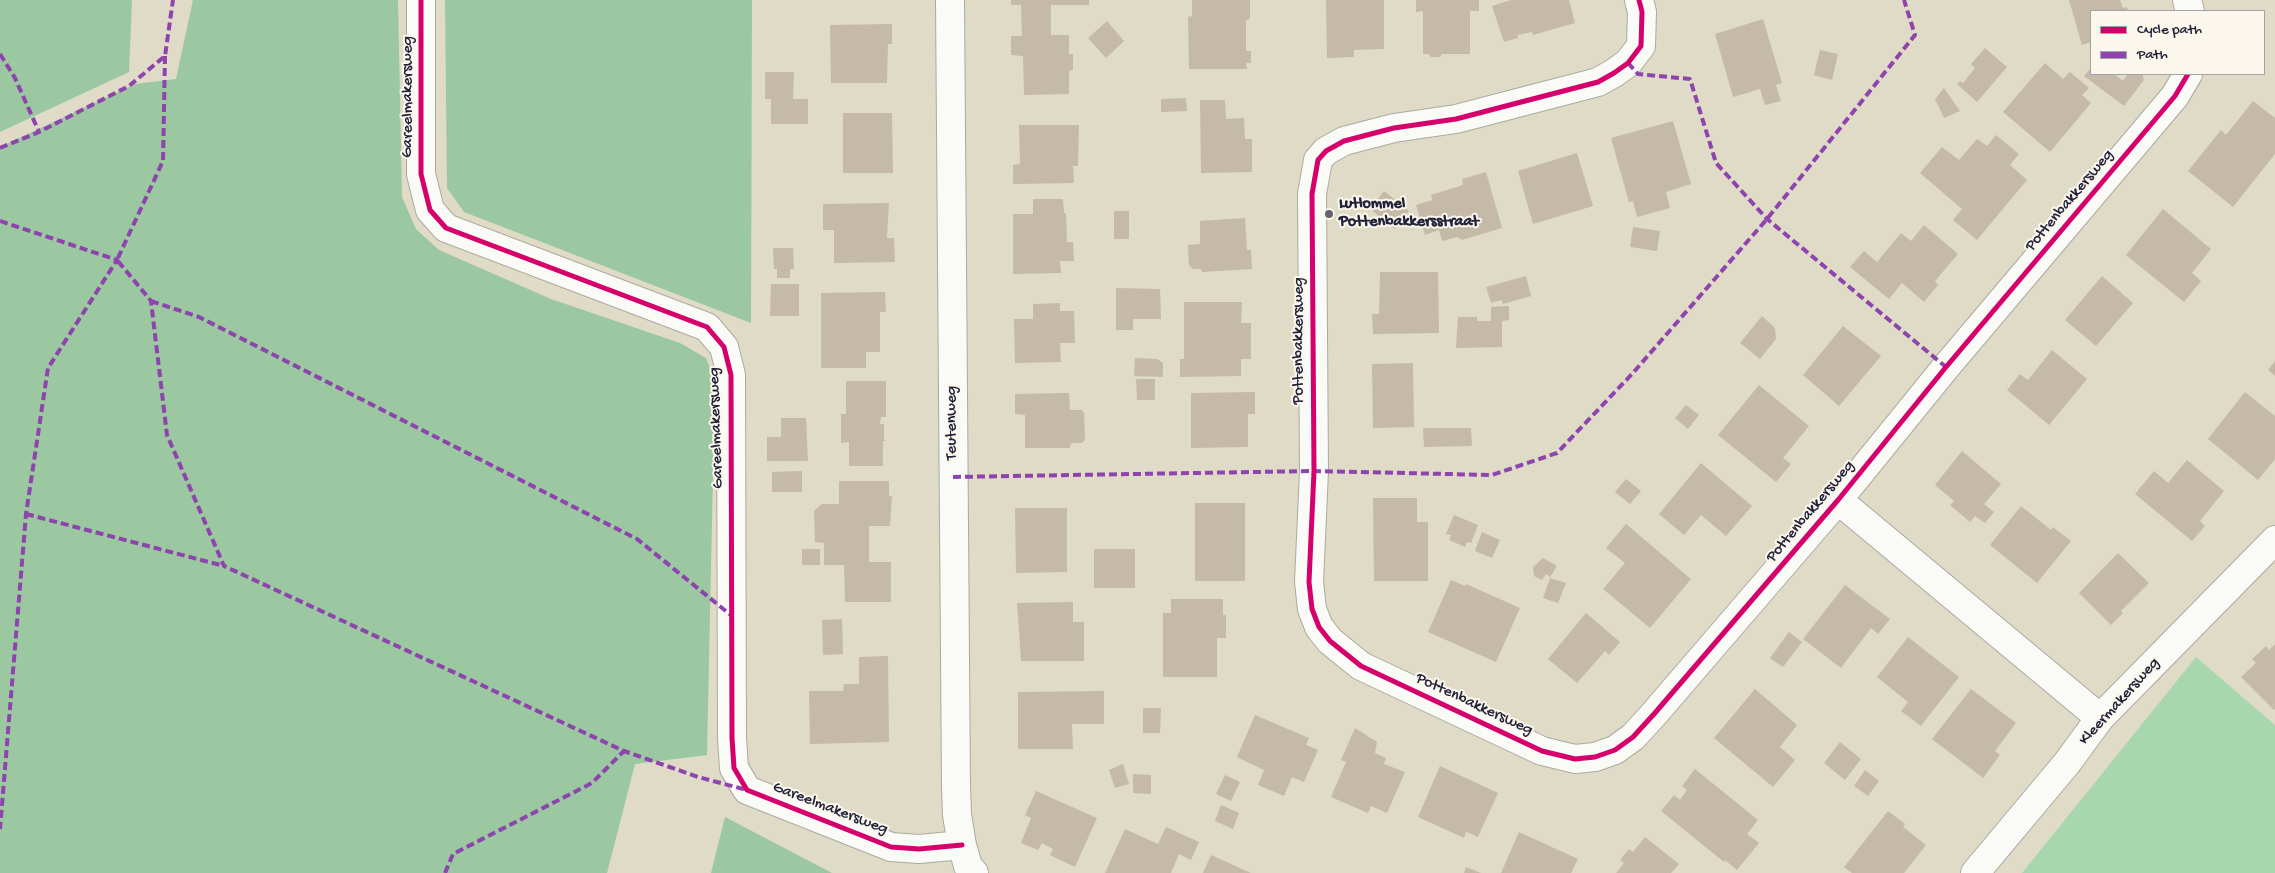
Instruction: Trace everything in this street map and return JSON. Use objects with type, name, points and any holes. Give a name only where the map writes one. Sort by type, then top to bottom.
[{"type":"street","name":"Gareelmakersweg","points":[[420,0],[421,174],[430,210],[446,228],[707,327],[724,347],[731,375],[734,768],[748,790],[891,847],[920,849],[962,845]]},
{"type":"street","name":"Teutenweg","points":[[950,0],[956,785],[957,814],[962,845],[968,866],[974,873]]},
{"type":"street","name":"Pottenbakkersweg","points":[[1638,0],[1642,12],[1641,46],[1628,62],[1598,82],[1456,119],[1394,128],[1344,142],[1326,151],[1318,160],[1312,194],[1314,471],[1310,582],[1312,609],[1319,627],[1330,641],[1361,666],[1542,751],[1575,759],[1595,758],[1615,750],[1633,737],[1838,500],[1946,367],[2175,96],[2187,75]]},
{"type":"street","name":"Pottenbakkersweg","points":[[1838,500],[2100,718]]},
{"type":"street","name":"Kleermakersweg","points":[[1975,873],[2067,763],[2100,718],[2275,540]]},
{"type":"green space","points":[[0,0],[132,0],[129,72],[0,132]]},
{"type":"green space","points":[[193,0],[398,0],[402,197],[416,229],[439,250],[551,299],[680,343],[706,358],[715,379],[707,755],[635,764],[607,873],[0,873],[0,147],[135,84],[176,79]]},
{"type":"green space","points":[[445,0],[752,0],[751,323],[464,212],[447,188]]},
{"type":"green space","points":[[2196,657],[2275,725],[2275,873],[2022,873]]},
{"type":"green space","points":[[725,817],[832,873],[711,873]]},
{"type":"building","points":[[1011,0],[1089,0],[1089,5],[1051,5],[1051,35],[1069,35],[1069,54],[1073,54],[1073,70],[1069,71],[1069,94],[1024,95],[1023,56],[1011,55],[1011,36],[1022,36],[1021,5],[1011,5]]},
{"type":"building","points":[[1192,0],[1250,0],[1250,19],[1246,20],[1246,51],[1251,51],[1251,63],[1246,63],[1247,69],[1189,69],[1188,17],[1192,16]]},
{"type":"building","points":[[1326,0],[1384,0],[1384,49],[1354,50],[1354,57],[1327,58]]},
{"type":"building","points":[[1416,0],[1479,0],[1479,11],[1470,11],[1470,54],[1442,54],[1440,57],[1431,57],[1429,54],[1423,54],[1423,11],[1416,12]]},
{"type":"building","points":[[1511,0],[1569,0],[1575,23],[1533,35],[1532,32],[1518,35],[1518,38],[1504,42],[1492,6]]},
{"type":"building","points":[[2069,0],[2120,0],[2123,8],[2127,7],[2128,10],[2090,10],[2090,42],[2082,45]]},
{"type":"building","points":[[1763,19],[1782,83],[1776,85],[1781,101],[1765,105],[1760,89],[1733,97],[1715,34]]},
{"type":"building","points":[[1107,21],[1124,41],[1106,58],[1088,38]]},
{"type":"building","points":[[892,24],[892,44],[888,44],[887,83],[831,83],[830,25]]},
{"type":"building","points":[[1985,48],[2007,67],[1977,102],[1957,84],[1960,81],[1963,83],[1975,68],[1971,64]]},
{"type":"building","points":[[1820,50],[1838,54],[1832,80],[1814,75]]},
{"type":"building","points":[[2045,63],[2063,79],[2070,72],[2089,88],[2082,95],[2091,103],[2050,152],[2003,112]]},
{"type":"building","points":[[2090,69],[2090,75],[2115,75],[2123,81],[2127,75],[2142,75],[2144,80],[2124,106],[2084,76]]},
{"type":"building","points":[[765,72],[794,72],[793,99],[808,99],[808,124],[771,124],[771,99],[765,99]]},
{"type":"building","points":[[1944,88],[1960,111],[1944,118],[1935,99]]},
{"type":"building","points":[[1186,98],[1187,111],[1161,112],[1161,99]]},
{"type":"building","points":[[1200,100],[1225,100],[1226,119],[1244,118],[1245,139],[1252,139],[1252,172],[1201,173]]},
{"type":"building","points":[[2253,101],[2275,118],[2275,154],[2233,207],[2188,171],[2221,130],[2226,135]]},
{"type":"building","points":[[843,113],[892,113],[893,173],[843,173]]},
{"type":"building","points":[[1673,121],[1691,184],[1666,192],[1670,208],[1637,217],[1633,201],[1629,202],[1611,138]]},
{"type":"building","points":[[1019,125],[1079,125],[1078,166],[1073,166],[1074,183],[1013,184],[1013,165],[1020,164]]},
{"type":"building","points":[[1996,135],[2019,154],[2010,165],[2027,180],[1977,240],[1953,220],[1962,209],[1920,173],[1942,147],[1959,160],[1977,139],[1987,146]]},
{"type":"building","points":[[1577,153],[1593,206],[1533,224],[1518,171]]},
{"type":"building","points":[[1486,172],[1502,228],[1462,240],[1457,237],[1442,241],[1439,230],[1425,235],[1416,205],[1432,200],[1431,195],[1463,185],[1462,179]]},
{"type":"building","points":[[1384,191],[1409,211],[1395,229],[1370,209]]},
{"type":"building","points":[[1033,199],[1063,199],[1064,213],[1066,213],[1067,242],[1073,242],[1074,261],[1060,261],[1061,273],[1013,274],[1013,214],[1033,214]]},
{"type":"building","points":[[889,203],[887,238],[894,238],[895,262],[834,263],[834,230],[823,230],[823,204]]},
{"type":"building","points":[[2163,209],[2211,249],[2192,273],[2201,281],[2184,302],[2126,255]]},
{"type":"building","points":[[1114,211],[1129,211],[1129,239],[1114,239]]},
{"type":"building","points":[[1245,218],[1247,250],[1251,250],[1252,269],[1202,272],[1201,269],[1193,269],[1189,265],[1188,245],[1200,244],[1200,221]]},
{"type":"building","points":[[1924,225],[1958,254],[1935,281],[1938,285],[1924,302],[1902,283],[1889,299],[1850,267],[1864,251],[1877,262],[1901,233],[1911,241]]},
{"type":"building","points":[[1633,227],[1660,231],[1657,251],[1630,247]]},
{"type":"building","points":[[773,248],[793,248],[794,269],[790,269],[790,278],[777,278],[777,269],[774,269]]},
{"type":"building","points":[[1380,272],[1438,272],[1439,333],[1373,334],[1372,314],[1379,314]]},
{"type":"building","points":[[1526,276],[1531,296],[1503,304],[1501,300],[1491,303],[1486,287]]},
{"type":"building","points":[[2102,276],[2133,303],[2096,346],[2065,320]]},
{"type":"building","points":[[771,284],[799,284],[799,316],[770,316]]},
{"type":"building","points":[[1116,288],[1160,289],[1161,319],[1133,319],[1133,330],[1116,330]]},
{"type":"building","points":[[885,292],[886,312],[880,312],[880,352],[866,352],[866,368],[821,368],[821,293]]},
{"type":"building","points":[[1184,302],[1242,302],[1241,323],[1251,323],[1251,359],[1241,359],[1241,376],[1180,377],[1180,359],[1184,359]]},
{"type":"building","points":[[1060,303],[1060,311],[1074,311],[1075,343],[1060,343],[1061,362],[1015,363],[1014,319],[1033,319],[1033,304]]},
{"type":"building","points":[[1509,306],[1509,320],[1502,321],[1502,347],[1456,348],[1458,317],[1477,317],[1477,321],[1491,321],[1491,307]]},
{"type":"building","points":[[1762,316],[1775,328],[1776,339],[1760,359],[1740,343]]},
{"type":"building","points":[[1843,326],[1881,356],[1839,406],[1803,375]]},
{"type":"building","points":[[2052,350],[2087,379],[2049,425],[2007,390],[2020,374],[2028,380]]},
{"type":"building","points":[[1135,358],[1157,359],[1163,363],[1163,377],[1134,376]]},
{"type":"building","points":[[2275,361],[2275,376],[2268,370]]},
{"type":"building","points":[[1413,363],[1414,427],[1373,428],[1372,364]]},
{"type":"building","points":[[1136,379],[1155,379],[1155,400],[1137,400]]},
{"type":"building","points":[[846,381],[886,381],[886,417],[881,417],[880,424],[884,424],[884,440],[886,440],[883,441],[883,466],[849,466],[849,442],[841,443],[841,414],[846,414]]},
{"type":"building","points":[[1759,385],[1809,426],[1783,458],[1791,464],[1776,482],[1718,435]]},
{"type":"building","points":[[1255,392],[1255,414],[1248,414],[1248,447],[1191,448],[1191,393]]},
{"type":"building","points":[[2245,392],[2275,416],[2275,459],[2258,480],[2208,439]]},
{"type":"building","points":[[1069,393],[1070,410],[1082,410],[1084,413],[1085,440],[1082,443],[1071,443],[1070,448],[1025,448],[1025,415],[1015,414],[1015,394]]},
{"type":"building","points":[[1686,405],[1699,415],[1688,429],[1675,418]]},
{"type":"building","points":[[781,418],[806,418],[808,461],[767,461],[767,437],[781,437]]},
{"type":"building","points":[[1423,428],[1471,428],[1472,446],[1424,447]]},
{"type":"building","points":[[1962,451],[2001,484],[1984,504],[1994,512],[1985,523],[1975,516],[1970,522],[1950,505],[1954,501],[1935,485]]},
{"type":"building","points":[[2187,460],[2224,491],[2200,521],[2205,526],[2192,541],[2135,494],[2154,471],[2168,483]]},
{"type":"building","points":[[1701,463],[1752,506],[1726,536],[1701,515],[1684,535],[1659,514]]},
{"type":"building","points":[[802,471],[802,492],[772,492],[772,472]]},
{"type":"building","points":[[1626,479],[1641,491],[1630,504],[1615,492]]},
{"type":"building","points":[[839,481],[889,481],[889,496],[892,496],[890,526],[869,526],[869,562],[891,562],[891,602],[845,602],[844,565],[824,565],[824,543],[815,542],[814,511],[822,504],[839,504]]},
{"type":"building","points":[[1373,498],[1417,498],[1417,522],[1428,522],[1428,581],[1374,581]]},
{"type":"building","points":[[1195,503],[1245,503],[1245,581],[1195,581]]},
{"type":"building","points":[[2021,506],[2051,530],[2053,527],[2071,541],[2037,583],[1990,545]]},
{"type":"building","points":[[1015,508],[1067,508],[1067,572],[1016,573]]},
{"type":"building","points":[[1454,515],[1478,525],[1471,543],[1467,542],[1465,547],[1449,540],[1451,535],[1446,534]]},
{"type":"building","points":[[1626,524],[1691,579],[1650,628],[1603,589],[1625,563],[1606,548]]},
{"type":"building","points":[[1482,532],[1500,540],[1492,558],[1475,551]]},
{"type":"building","points":[[802,549],[820,549],[820,565],[802,565]]},
{"type":"building","points":[[1094,549],[1135,549],[1135,588],[1094,588]]},
{"type":"building","points":[[2118,553],[2149,583],[2121,611],[2123,613],[2111,625],[2079,593]]},
{"type":"building","points":[[1543,558],[1557,566],[1550,577],[1546,574],[1542,580],[1534,576],[1533,567]]},
{"type":"building","points":[[1550,578],[1566,583],[1558,603],[1543,598]]},
{"type":"building","points":[[1451,580],[1465,586],[1466,584],[1520,608],[1496,662],[1428,632]]},
{"type":"building","points":[[1845,585],[1890,619],[1878,634],[1871,628],[1841,668],[1803,639]]},
{"type":"building","points":[[1171,599],[1223,599],[1223,615],[1226,615],[1226,638],[1217,638],[1217,677],[1163,677],[1163,613],[1171,613]]},
{"type":"building","points":[[1073,602],[1073,622],[1084,622],[1084,661],[1021,661],[1017,603]]},
{"type":"building","points":[[1586,613],[1620,642],[1609,655],[1605,651],[1577,683],[1548,659]]},
{"type":"building","points":[[842,619],[843,654],[823,655],[822,620]]},
{"type":"building","points":[[1789,632],[1802,642],[1783,667],[1770,658]]},
{"type":"building","points":[[1908,637],[1959,677],[1921,726],[1901,711],[1908,702],[1877,677]]},
{"type":"building","points":[[2275,644],[2274,710],[2241,677],[2256,663],[2252,659],[2266,646],[2269,650]]},
{"type":"building","points":[[888,656],[889,742],[810,744],[809,691],[843,691],[844,684],[859,684],[859,657]]},
{"type":"building","points":[[1755,689],[1797,725],[1780,747],[1795,760],[1773,787],[1714,738]]},
{"type":"building","points":[[1971,689],[2016,723],[1995,751],[2000,755],[1983,778],[1932,739]]},
{"type":"building","points":[[1104,691],[1104,724],[1072,724],[1073,749],[1018,749],[1018,692]]},
{"type":"building","points":[[1143,708],[1161,708],[1160,733],[1143,733]]},
{"type":"building","points":[[1255,715],[1309,738],[1306,745],[1318,750],[1304,782],[1292,777],[1284,796],[1258,785],[1264,770],[1237,757]]},
{"type":"building","points":[[1355,728],[1377,742],[1375,753],[1386,758],[1384,764],[1405,772],[1387,813],[1371,806],[1368,813],[1331,797],[1346,762],[1341,760]]},
{"type":"building","points":[[1840,742],[1861,759],[1845,780],[1824,763]]},
{"type":"building","points":[[1123,764],[1129,784],[1115,788],[1109,770]]},
{"type":"building","points":[[1440,766],[1498,793],[1478,837],[1466,832],[1464,838],[1418,817]]},
{"type":"building","points":[[1695,769],[1758,820],[1747,834],[1759,843],[1737,870],[1725,860],[1724,862],[1661,811],[1674,795],[1680,800],[1687,790],[1682,786]]},
{"type":"building","points":[[1865,770],[1879,781],[1868,796],[1854,786]]},
{"type":"building","points":[[1133,774],[1151,775],[1151,794],[1133,793]]},
{"type":"building","points":[[1225,775],[1240,782],[1231,801],[1216,794]]},
{"type":"building","points":[[1036,791],[1097,818],[1075,867],[1050,855],[1053,849],[1042,843],[1038,850],[1021,843],[1031,818],[1025,815]]},
{"type":"building","points":[[1221,805],[1239,813],[1233,829],[1215,821]]},
{"type":"building","points":[[1888,811],[1905,824],[1903,827],[1926,845],[1904,873],[1852,873],[1844,867]]},
{"type":"building","points":[[1166,827],[1199,842],[1191,860],[1179,854],[1171,873],[1105,873],[1125,829],[1158,844]]},
{"type":"building","points":[[1519,832],[1578,859],[1571,873],[1501,873]]},
{"type":"building","points":[[1645,837],[1679,864],[1671,873],[1616,873],[1624,863],[1620,860],[1629,849],[1633,852]]},
{"type":"building","points":[[1211,855],[1251,873],[1203,873]]},
{"type":"building","points":[[1466,867],[1481,873],[1464,873]]},
{"type":"marked path","points":[[0,148],[39,132],[129,86],[165,56],[173,0]]},
{"type":"marked path","points":[[953,477],[1314,471],[1492,475],[1557,453],[1632,374],[1767,219],[1915,35],[1904,0]]},
{"type":"marked path","points":[[0,54],[15,78],[39,132]]},
{"type":"marked path","points":[[165,56],[163,161],[117,260],[151,301],[167,435],[224,566],[624,751],[698,777],[747,790]]},
{"type":"marked path","points":[[1628,63],[1638,74],[1690,79],[1716,163],[1767,219],[1946,367]]},
{"type":"marked path","points":[[0,221],[117,260],[48,368],[26,514],[0,829]]},
{"type":"marked path","points":[[151,301],[199,317],[637,539],[732,616]]},
{"type":"marked path","points":[[26,514],[224,566]]},
{"type":"marked path","points":[[445,873],[453,854],[592,783],[624,751]]},
{"type":"cycle path","points":[[421,0],[421,174],[430,210],[446,228],[707,327],[724,347],[731,375],[732,738],[734,768],[747,790],[891,847],[919,849],[962,845]]},
{"type":"cycle path","points":[[1639,0],[1642,12],[1641,46],[1628,63],[1614,73],[1598,82],[1456,119],[1394,128],[1344,141],[1326,151],[1318,160],[1312,194],[1314,471],[1309,582],[1312,609],[1319,627],[1330,641],[1361,666],[1542,751],[1575,759],[1595,757],[1615,750],[1633,737],[1654,714],[1838,500],[1946,367],[2175,96],[2187,75]]},
{"type":"place","name":"Lutlommel Pottenbakkersstraat","points":[[1329,214]]}]
